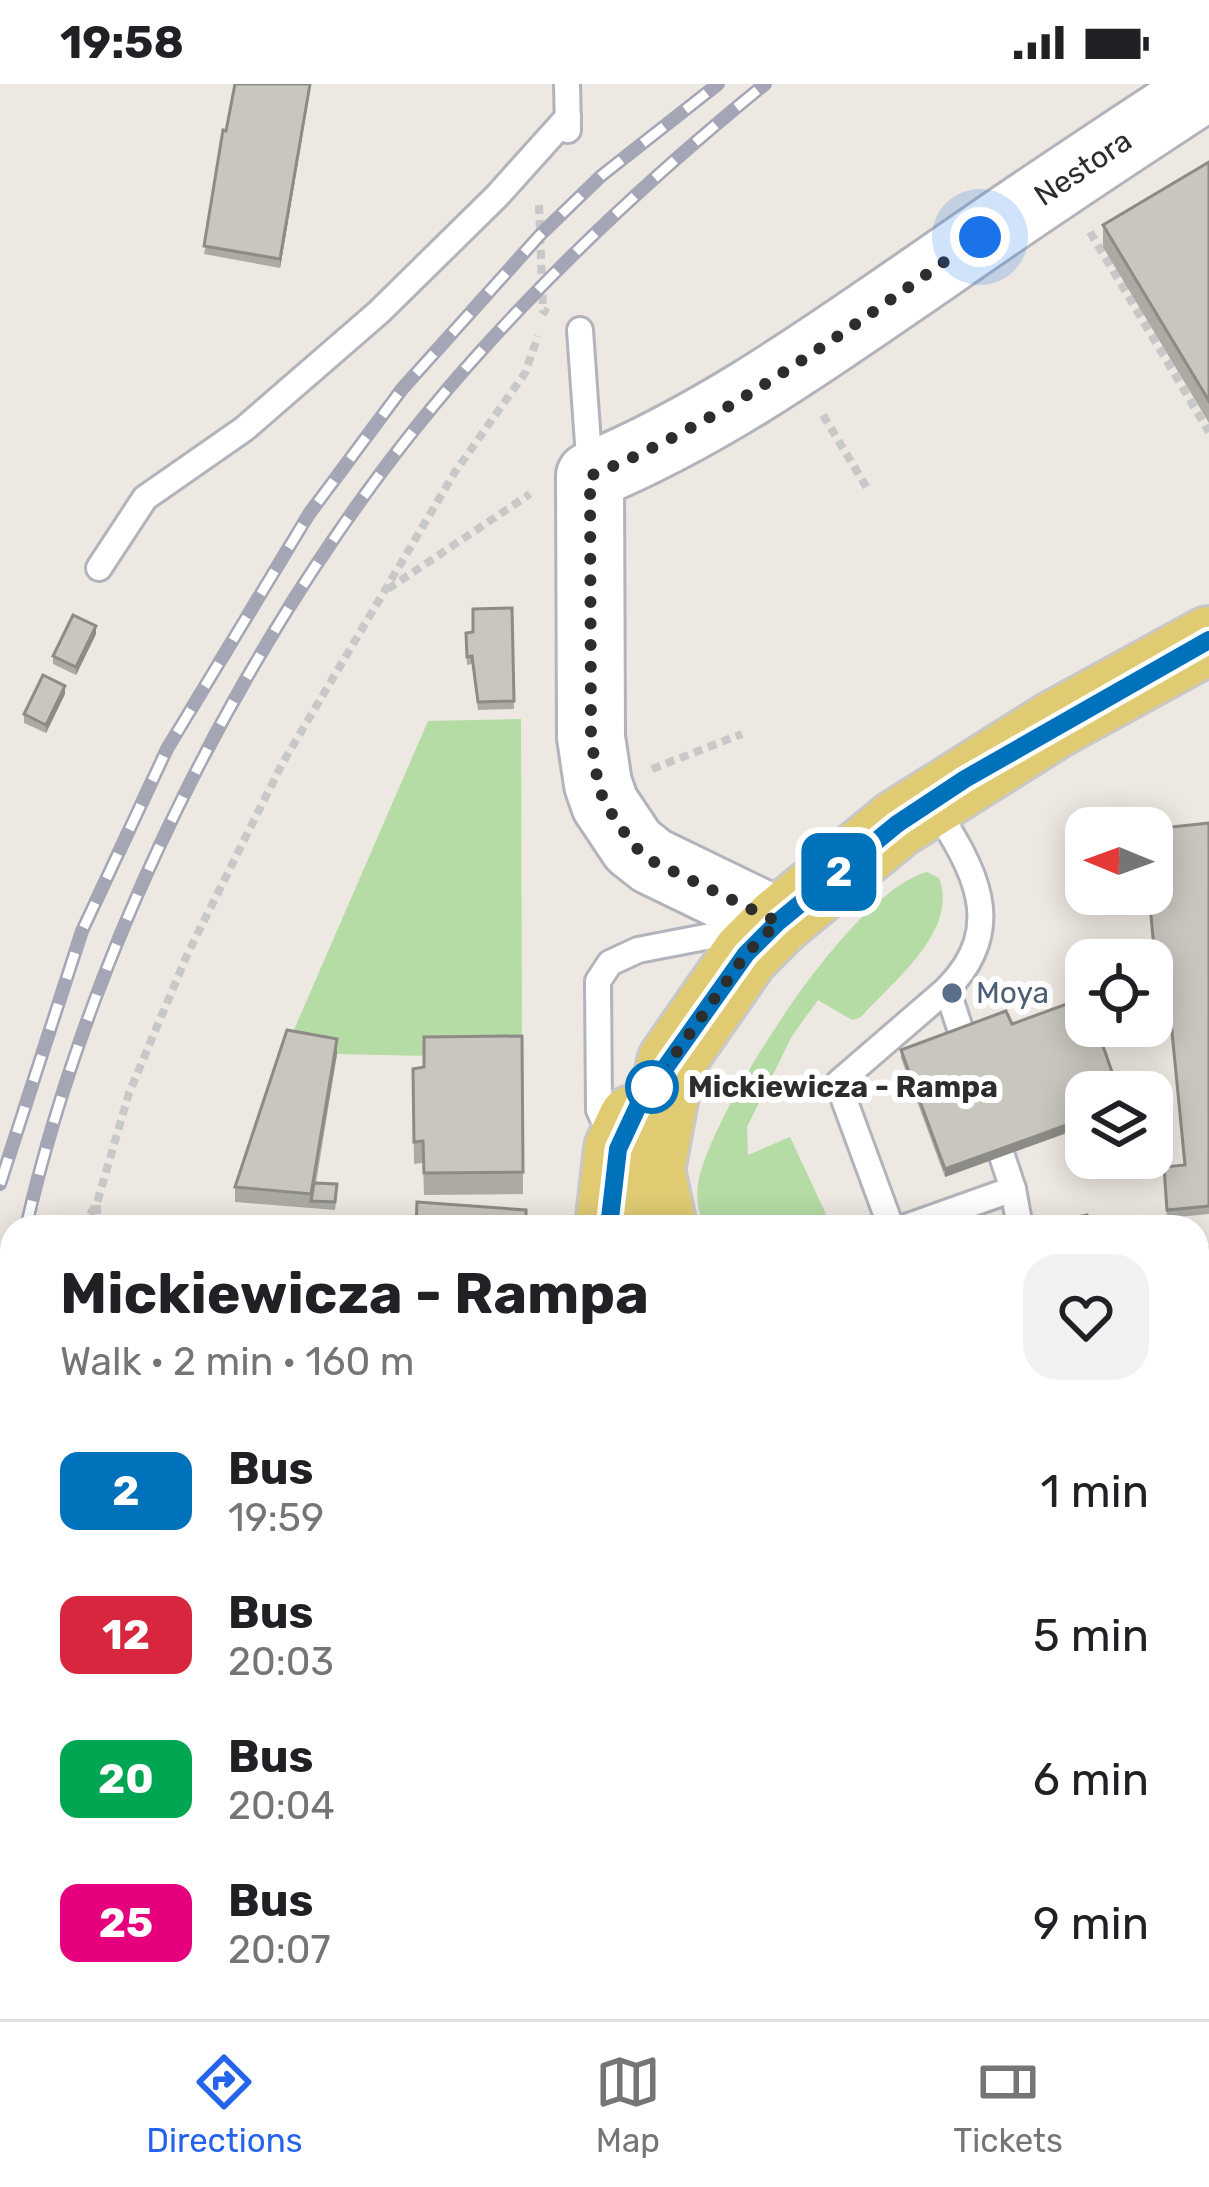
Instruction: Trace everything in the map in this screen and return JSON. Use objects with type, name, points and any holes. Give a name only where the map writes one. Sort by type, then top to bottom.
[{"type":"main road","points":[[610,1215],[618,1149],[638,1106],[746,954],[778,922],[897,824],[1054,725],[1209,640]]},
{"type":"main road","points":[[660,1215],[651,1170],[671,1062]]},
{"type":"street","name":"Nestora","points":[[590,476],[646,453],[761,389],[1209,85]]},
{"type":"street","points":[[590,476],[591,737],[605,804],[633,845],[652,861],[778,922]]},
{"type":"lane","points":[[99,568],[145,498],[244,429],[379,312],[568,125],[567,84]]},
{"type":"lane","points":[[580,330],[590,476]]},
{"type":"lane","points":[[887,1215],[838,1083],[947,989],[973,954],[980,904],[971,865],[931,802]]},
{"type":"lane","points":[[618,1149],[599,1110],[598,981],[610,963],[638,950],[778,922]]},
{"type":"lane","points":[[947,989],[1018,1215]]},
{"type":"lane","points":[[940,1215],[1013,1189]]},
{"type":"path","points":[[90,1215],[129,1093],[188,953],[282,764],[455,472],[536,350],[543,310],[538,151]]},
{"type":"path","points":[[1089,229],[1209,431]]},
{"type":"path","points":[[543,310],[580,330]]},
{"type":"path","points":[[822,414],[867,488]]},
{"type":"path","points":[[387,590],[530,494],[590,476]]},
{"type":"path","points":[[650,769],[742,734]]},
{"type":"path","points":[[97,1203],[98,1215]]},
{"type":"green space","points":[[521,719],[522,1058],[337,1054],[287,1046],[428,721]]},
{"type":"green space","points":[[927,872],[939,878],[943,898],[932,936],[861,1017],[852,1020],[818,1000],[792,1036],[747,1127],[748,1155],[790,1137],[826,1215],[700,1215],[700,1174],[761,1050],[827,956],[896,888]]},
{"type":"building","points":[[235,84],[310,84],[280,259],[204,246]]},
{"type":"building","points":[[1209,162],[1209,401],[1103,225]]},
{"type":"building","points":[[512,608],[514,701],[478,702],[472,656],[467,657],[466,633],[473,632],[473,609]]},
{"type":"building","points":[[73,615],[96,626],[76,667],[53,656]]},
{"type":"building","points":[[43,675],[65,686],[46,725],[24,714]]},
{"type":"building","points":[[1209,823],[1209,1206],[1167,1210],[1165,1179],[1173,1179],[1173,1166],[1185,1165],[1173,1042],[1173,939],[1153,939],[1151,915],[1173,915],[1173,827]]},
{"type":"building","points":[[1065,1005],[1065,1047],[1103,1047],[1112,1071],[1065,1071],[1065,1126],[945,1169],[901,1050],[1006,1011],[1012,1024]]},
{"type":"building","points":[[287,1030],[337,1039],[311,1194],[235,1187]]},
{"type":"building","points":[[522,1036],[523,1172],[424,1173],[423,1141],[414,1142],[413,1069],[424,1067],[424,1037]]},
{"type":"building","points":[[314,1183],[337,1184],[335,1202],[311,1201]]},
{"type":"building","points":[[417,1202],[526,1210],[526,1215],[416,1215]]},
{"type":"railway","points":[[0,1184],[82,931],[167,749],[309,514],[402,389],[540,235],[601,176],[718,84]]},
{"type":"railway","points":[[29,1215],[57,1112],[97,995],[145,877],[263,649],[331,542],[404,442],[514,315],[618,212],[765,84]]},
{"type":"bus line","name":"2","points":[[610,1215],[618,1149],[638,1106],[746,954],[778,922],[897,824],[965,779],[1209,640]]},
{"type":"place","name":"Moya","points":[[952,993]]},
{"type":"place","name":"Mickiewicza - Rampa","points":[[652,1087]]},
{"type":"route","points":[[652,1087],[746,954],[778,922],[652,861],[633,845],[605,804],[591,737],[590,476],[646,453],[761,389],[980,237]]}]
